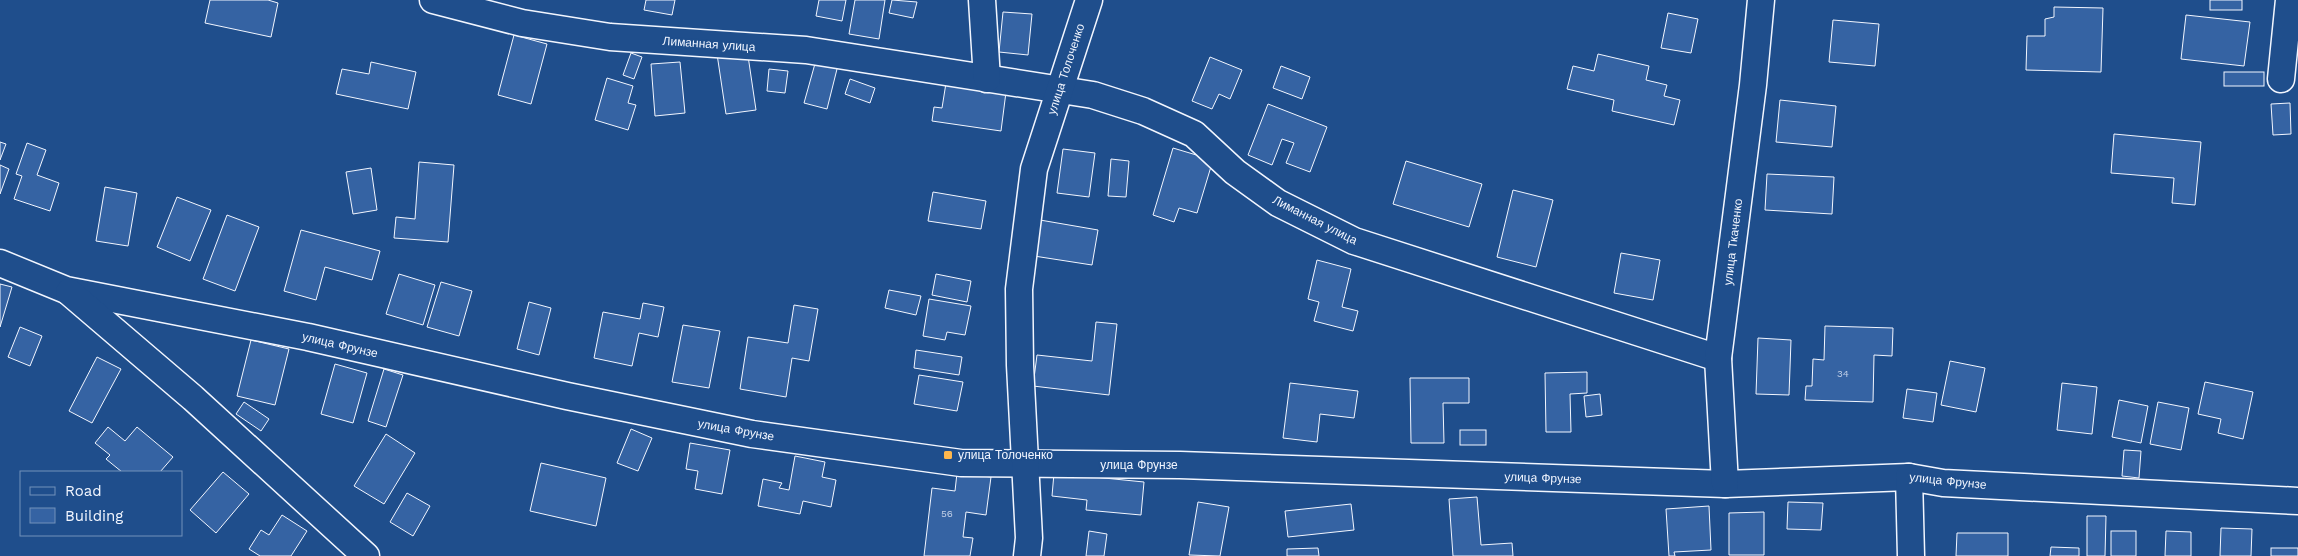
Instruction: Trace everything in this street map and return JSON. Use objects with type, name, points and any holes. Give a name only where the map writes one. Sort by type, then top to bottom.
[{"type":"street","name":"Лиманная улица","points":[[433,0],[522,23],[610,37],[806,50],[1093,95],[1143,111],[1194,134],[1235,172],[1278,203],[1354,241],[1718,358]]},
{"type":"street","points":[[982,0],[987,79]]},
{"type":"street","name":"улица Толоченко","points":[[1027,556],[1029,538],[1019,290],[1034,169],[1089,0]]},
{"type":"street","name":"улица Ткаченко","points":[[1725,484],[1718,358],[1762,0]]},
{"type":"street","points":[[2281,79],[2289,0]]},
{"type":"street","name":"улица Фрунзе","points":[[0,263],[66,290],[308,337],[567,396],[752,434],[961,463],[1180,465],[1725,484],[1909,476],[1943,483],[2298,501]]},
{"type":"street","points":[[66,290],[193,398],[366,556]]},
{"type":"street","points":[[1909,476],[1911,556]]},
{"type":"building","points":[[210,0],[268,0],[278,3],[271,37],[205,23]]},
{"type":"building","points":[[646,0],[675,0],[672,15],[644,10]]},
{"type":"building","points":[[819,0],[846,0],[842,21],[816,16]]},
{"type":"building","points":[[855,0],[885,0],[879,39],[849,34]]},
{"type":"building","points":[[892,0],[917,2],[913,18],[889,13]]},
{"type":"building","points":[[2210,0],[2242,0],[2242,10],[2210,10]]},
{"type":"building","points":[[2054,7],[2103,8],[2101,72],[2026,70],[2027,36],[2045,36],[2045,19],[2054,17]]},
{"type":"building","points":[[1003,12],[1032,14],[1028,55],[999,52]]},
{"type":"building","points":[[1668,13],[1698,19],[1691,53],[1661,48]]},
{"type":"building","points":[[2186,15],[2250,22],[2244,66],[2181,59]]},
{"type":"building","points":[[1833,20],[1879,24],[1875,66],[1829,62]]},
{"type":"building","points":[[514,35],[547,44],[531,104],[498,95]]},
{"type":"building","points":[[747,49],[756,110],[726,114],[717,54]]},
{"type":"building","points":[[631,53],[642,57],[634,79],[623,75]]},
{"type":"building","points":[[1598,54],[1649,66],[1646,80],[1667,85],[1664,96],[1680,100],[1674,125],[1612,111],[1614,100],[1567,89],[1573,66],[1594,71]]},
{"type":"building","points":[[1210,57],[1242,70],[1230,99],[1219,94],[1212,109],[1192,101]]},
{"type":"building","points":[[816,60],[838,65],[827,109],[804,103]]},
{"type":"building","points":[[371,62],[416,72],[408,109],[336,94],[342,69],[369,74]]},
{"type":"building","points":[[680,62],[685,113],[655,116],[651,64]]},
{"type":"building","points":[[1281,66],[1310,77],[1302,99],[1273,88]]},
{"type":"building","points":[[769,69],[788,71],[785,93],[767,91]]},
{"type":"building","points":[[2224,72],[2264,72],[2264,86],[2224,86]]},
{"type":"building","points":[[607,78],[633,86],[628,103],[636,105],[628,130],[595,120]]},
{"type":"building","points":[[850,79],[875,88],[870,103],[845,94]]},
{"type":"building","points":[[946,83],[1006,92],[1001,131],[932,121],[934,107],[942,108]]},
{"type":"building","points":[[1780,100],[1836,106],[1832,147],[1776,142]]},
{"type":"building","points":[[2290,103],[2291,134],[2273,135],[2271,104]]},
{"type":"building","points":[[1268,104],[1327,127],[1310,172],[1286,163],[1294,143],[1282,139],[1272,165],[1248,155]]},
{"type":"building","points":[[2114,134],[2201,142],[2195,205],[2172,203],[2174,178],[2111,173]]},
{"type":"building","points":[[0,142],[6,144],[0,160]]},
{"type":"building","points":[[27,143],[46,150],[37,175],[59,183],[50,211],[14,199],[22,176],[16,174]]},
{"type":"building","points":[[1173,148],[1213,160],[1197,213],[1179,208],[1174,222],[1153,215]]},
{"type":"building","points":[[1063,149],[1095,153],[1089,197],[1057,193]]},
{"type":"building","points":[[1111,159],[1129,161],[1126,197],[1108,196]]},
{"type":"building","points":[[1406,161],[1482,184],[1469,227],[1393,204]]},
{"type":"building","points":[[419,162],[454,165],[448,242],[394,238],[396,217],[415,219]]},
{"type":"building","points":[[0,165],[9,169],[0,194]]},
{"type":"building","points":[[371,168],[377,210],[353,214],[346,172]]},
{"type":"building","points":[[1767,174],[1834,177],[1832,214],[1765,210]]},
{"type":"building","points":[[105,187],[137,193],[128,246],[96,241]]},
{"type":"building","points":[[1513,190],[1553,200],[1536,267],[1497,257]]},
{"type":"building","points":[[933,192],[986,201],[981,229],[928,221]]},
{"type":"building","points":[[177,197],[211,210],[190,261],[157,247]]},
{"type":"building","points":[[227,215],[259,227],[235,291],[203,279]]},
{"type":"building","points":[[1040,220],[1098,230],[1092,265],[1034,256]]},
{"type":"building","points":[[301,230],[380,251],[372,280],[325,267],[316,300],[284,291]]},
{"type":"building","points":[[1621,253],[1660,260],[1653,300],[1614,293]]},
{"type":"building","points":[[1317,260],[1351,269],[1342,307],[1358,311],[1353,331],[1314,321],[1319,302],[1308,299]]},
{"type":"building","points":[[399,274],[435,285],[423,325],[386,314]]},
{"type":"building","points":[[936,274],[971,281],[967,302],[932,295]]},
{"type":"building","points":[[441,282],[472,291],[459,336],[427,327]]},
{"type":"building","points":[[0,284],[12,287],[0,327]]},
{"type":"building","points":[[889,290],[921,296],[916,315],[885,308]]},
{"type":"building","points":[[929,299],[971,306],[965,335],[947,332],[945,340],[923,336]]},
{"type":"building","points":[[529,302],[551,308],[539,355],[517,349]]},
{"type":"building","points":[[643,303],[664,307],[658,337],[639,333],[632,366],[594,358],[603,312],[640,319]]},
{"type":"building","points":[[794,305],[818,309],[809,361],[792,358],[786,397],[740,389],[748,337],[788,343]]},
{"type":"building","points":[[1096,322],[1117,324],[1109,395],[1033,386],[1037,355],[1092,361]]},
{"type":"building","points":[[683,325],[720,331],[709,388],[672,382]]},
{"type":"building","points":[[1825,326],[1893,328],[1892,356],[1874,355],[1873,402],[1805,400],[1806,386],[1812,386],[1813,359],[1824,360]]},
{"type":"building","points":[[20,327],[42,336],[30,366],[8,357]]},
{"type":"building","points":[[1758,338],[1791,340],[1789,395],[1756,394]]},
{"type":"building","points":[[251,340],[289,349],[275,405],[237,396]]},
{"type":"building","points":[[916,350],[962,357],[959,375],[914,368]]},
{"type":"building","points":[[97,357],[121,369],[92,423],[69,411]]},
{"type":"building","points":[[1950,361],[1985,368],[1976,412],[1941,405]]},
{"type":"building","points":[[335,364],[367,373],[353,423],[321,414]]},
{"type":"building","points":[[384,369],[403,375],[386,427],[368,421]]},
{"type":"building","points":[[1587,372],[1587,393],[1570,394],[1571,432],[1546,432],[1545,373]]},
{"type":"building","points":[[919,375],[963,382],[957,411],[914,404]]},
{"type":"building","points":[[1410,378],[1469,378],[1469,403],[1443,403],[1444,443],[1411,443]]},
{"type":"building","points":[[2205,382],[2253,392],[2243,439],[2218,433],[2221,419],[2198,414]]},
{"type":"building","points":[[1290,383],[1358,391],[1354,418],[1320,414],[1317,442],[1283,438]]},
{"type":"building","points":[[2062,383],[2097,387],[2092,434],[2057,430]]},
{"type":"building","points":[[1907,389],[1937,393],[1933,422],[1903,418]]},
{"type":"building","points":[[1600,394],[1602,415],[1586,417],[1584,396]]},
{"type":"building","points":[[2119,400],[2148,406],[2141,443],[2112,437]]},
{"type":"building","points":[[244,402],[269,419],[261,431],[236,414]]},
{"type":"building","points":[[2158,402],[2189,408],[2181,450],[2150,444]]},
{"type":"building","points":[[108,427],[125,441],[137,427],[173,457],[161,471],[121,471],[106,459],[110,455],[95,443]]},
{"type":"building","points":[[631,429],[652,438],[638,471],[617,463]]},
{"type":"building","points":[[1460,430],[1486,430],[1486,445],[1460,445]]},
{"type":"building","points":[[386,434],[415,453],[384,504],[354,486]]},
{"type":"building","points":[[690,443],[730,450],[722,494],[695,489],[698,471],[686,469]]},
{"type":"building","points":[[2124,450],[2141,451],[2139,478],[2122,476]]},
{"type":"building","points":[[795,456],[825,462],[822,477],[836,480],[831,507],[803,501],[800,514],[758,506],[763,479],[782,483],[779,488],[789,490]]},
{"type":"building","points":[[541,463],[606,478],[596,526],[530,511]]},
{"type":"building","points":[[223,472],[249,494],[216,533],[190,510]]},
{"type":"building","points":[[957,473],[991,477],[986,515],[966,512],[963,537],[973,538],[970,556],[924,556],[932,488],[955,491]]},
{"type":"building","points":[[1054,473],[1144,482],[1141,515],[1086,510],[1087,500],[1052,496]]},
{"type":"building","points":[[407,493],[430,506],[413,536],[390,522]]},
{"type":"building","points":[[1477,497],[1481,545],[1512,543],[1513,556],[1453,556],[1449,499]]},
{"type":"building","points":[[1198,502],[1229,507],[1220,556],[1189,555]]},
{"type":"building","points":[[1788,502],[1823,503],[1821,530],[1787,529]]},
{"type":"building","points":[[1351,504],[1354,530],[1288,537],[1285,511]]},
{"type":"building","points":[[1709,506],[1711,550],[1674,552],[1675,556],[1669,556],[1666,509]]},
{"type":"building","points":[[1764,512],[1764,555],[1729,555],[1729,513]]},
{"type":"building","points":[[282,515],[307,531],[291,556],[260,556],[249,549],[261,530],[269,535]]},
{"type":"building","points":[[2087,516],[2106,516],[2105,556],[2087,556]]},
{"type":"building","points":[[2221,528],[2252,529],[2251,556],[2220,556]]},
{"type":"building","points":[[1089,531],[1107,534],[1104,556],[1086,556]]},
{"type":"building","points":[[2111,531],[2136,531],[2136,556],[2111,556]]},
{"type":"building","points":[[2166,531],[2191,532],[2191,556],[2165,556]]},
{"type":"building","points":[[1957,533],[2008,533],[2008,556],[1956,556]]},
{"type":"building","points":[[2051,547],[2079,548],[2079,556],[2050,556]]},
{"type":"building","points":[[1318,548],[1319,556],[1287,556],[1287,549]]},
{"type":"building","points":[[2271,548],[2298,548],[2298,556],[2271,556]]},
{"type":"place","name":"улица Толоченко","points":[[948,455]]}]
